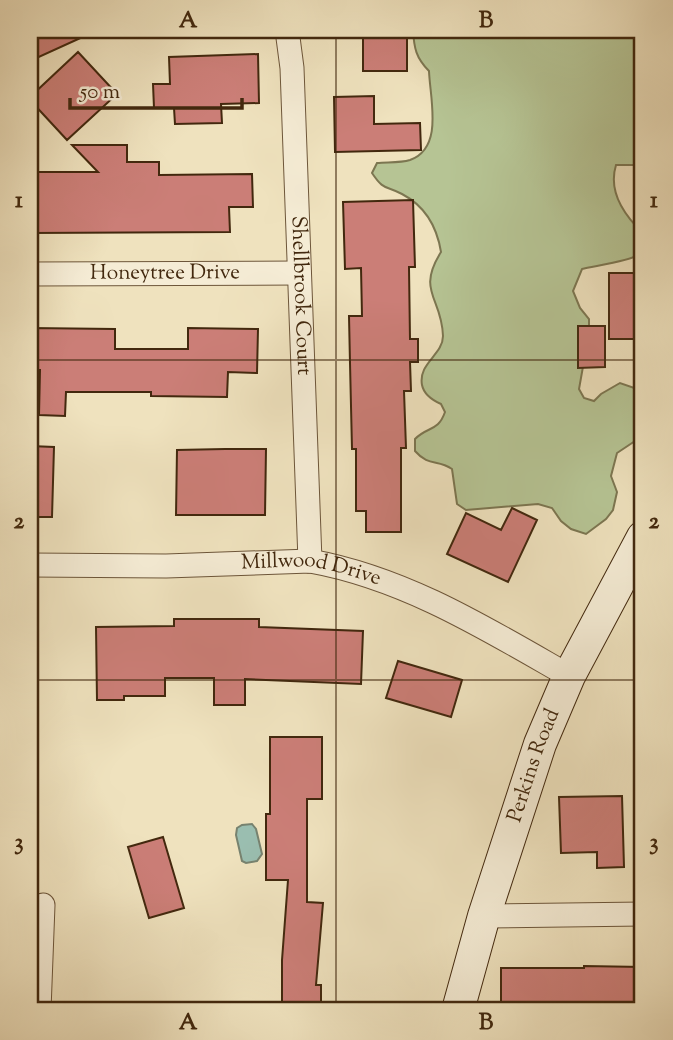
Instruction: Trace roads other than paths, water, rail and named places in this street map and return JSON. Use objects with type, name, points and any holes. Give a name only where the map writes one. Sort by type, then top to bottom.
[{"type":"main road","name":"Perkins Road","points":[[458,1010],[484,916],[540,744],[569,676],[643,537]]},
{"type":"street","name":"Shellbrook Court","points":[[287,30],[292,68],[310,562]]},
{"type":"street","name":"Honeytree Drive","points":[[30,274],[299,273]]},
{"type":"street","name":"Millwood Drive","points":[[30,565],[166,566],[310,562],[352,571],[436,603],[569,676]]},
{"type":"street","points":[[39,1010],[43,905]]},
{"type":"street","points":[[484,916],[643,914]]}]
